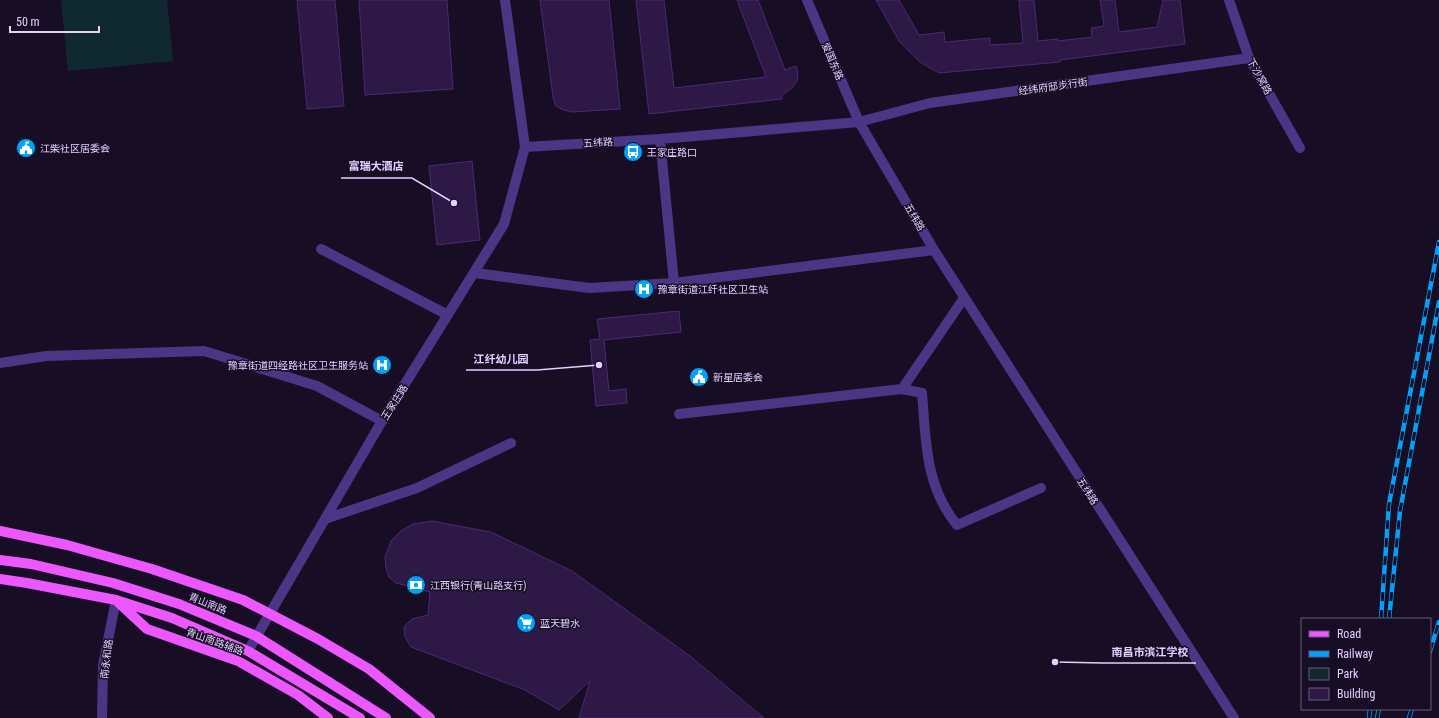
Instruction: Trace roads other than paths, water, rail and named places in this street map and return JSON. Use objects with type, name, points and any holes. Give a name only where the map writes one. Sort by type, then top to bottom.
[{"type":"main road","points":[[0,531],[67,545],[152,569],[243,600],[318,639],[369,669],[430,718]]},
{"type":"main road","name":"青山南路","points":[[0,560],[31,564],[113,583],[179,604],[256,636],[379,712],[386,718]]},
{"type":"main road","points":[[0,579],[116,600],[172,618],[248,651],[360,718]]},
{"type":"main road","name":"青山南路辅路","points":[[116,600],[147,629],[238,661],[298,695],[328,718]]},
{"type":"street","points":[[505,0],[525,147]]},
{"type":"street","name":"爱国东路","points":[[807,0],[859,122]]},
{"type":"street","name":"下沙窝路","points":[[1229,0],[1250,58],[1300,148]]},
{"type":"street","name":"经纬府邸步行街","points":[[859,122],[930,103],[1250,58]]},
{"type":"street","name":"五纬路","points":[[525,147],[859,122],[964,298],[1234,718]]},
{"type":"street","points":[[660,138],[674,283]]},
{"type":"street","name":"王家庄路","points":[[248,651],[382,421],[504,224],[525,147]]},
{"type":"street","points":[[321,249],[448,315]]},
{"type":"street","points":[[475,273],[589,288],[674,283],[934,250]]},
{"type":"street","points":[[902,389],[964,298]]},
{"type":"street","points":[[0,363],[46,356],[204,351],[317,386],[382,421]]},
{"type":"street","points":[[679,414],[902,389],[922,393],[927,451],[933,481],[949,514],[957,525],[1041,488]]},
{"type":"street","points":[[325,519],[417,488],[512,443]]},
{"type":"street","name":"南永和路","points":[[102,718],[103,665],[116,600]]},
{"type":"railway","points":[[1381,618],[1389,504],[1439,242]]},
{"type":"railway","points":[[1389,618],[1400,511],[1439,302]]},
{"type":"railway","points":[[1431,648],[1439,622]]},
{"type":"railway","points":[[1369,718],[1370,710]]},
{"type":"railway","points":[[1377,718],[1379,710]]},
{"type":"railway","points":[[1409,718],[1412,710]]},
{"type":"place","name":"江柴社区居委会","points":[[26,148]]},
{"type":"place","name":"王家庄路口","points":[[633,152]]},
{"type":"place","name":"富瑞大酒店","points":[[454,203]]},
{"type":"place","name":"豫章街道江纤社区卫生站","points":[[644,289]]},
{"type":"place","name":"豫章街道四经路社区卫生服务站","points":[[382,365]]},
{"type":"place","name":"江纤幼儿园","points":[[599,365]]},
{"type":"place","name":"新星居委会","points":[[699,377]]},
{"type":"place","name":"江西银行(青山路支行)","points":[[416,585]]},
{"type":"place","name":"蓝天碧水","points":[[526,623]]},
{"type":"place","name":"南昌市滨江学校","points":[[1055,662]]}]
